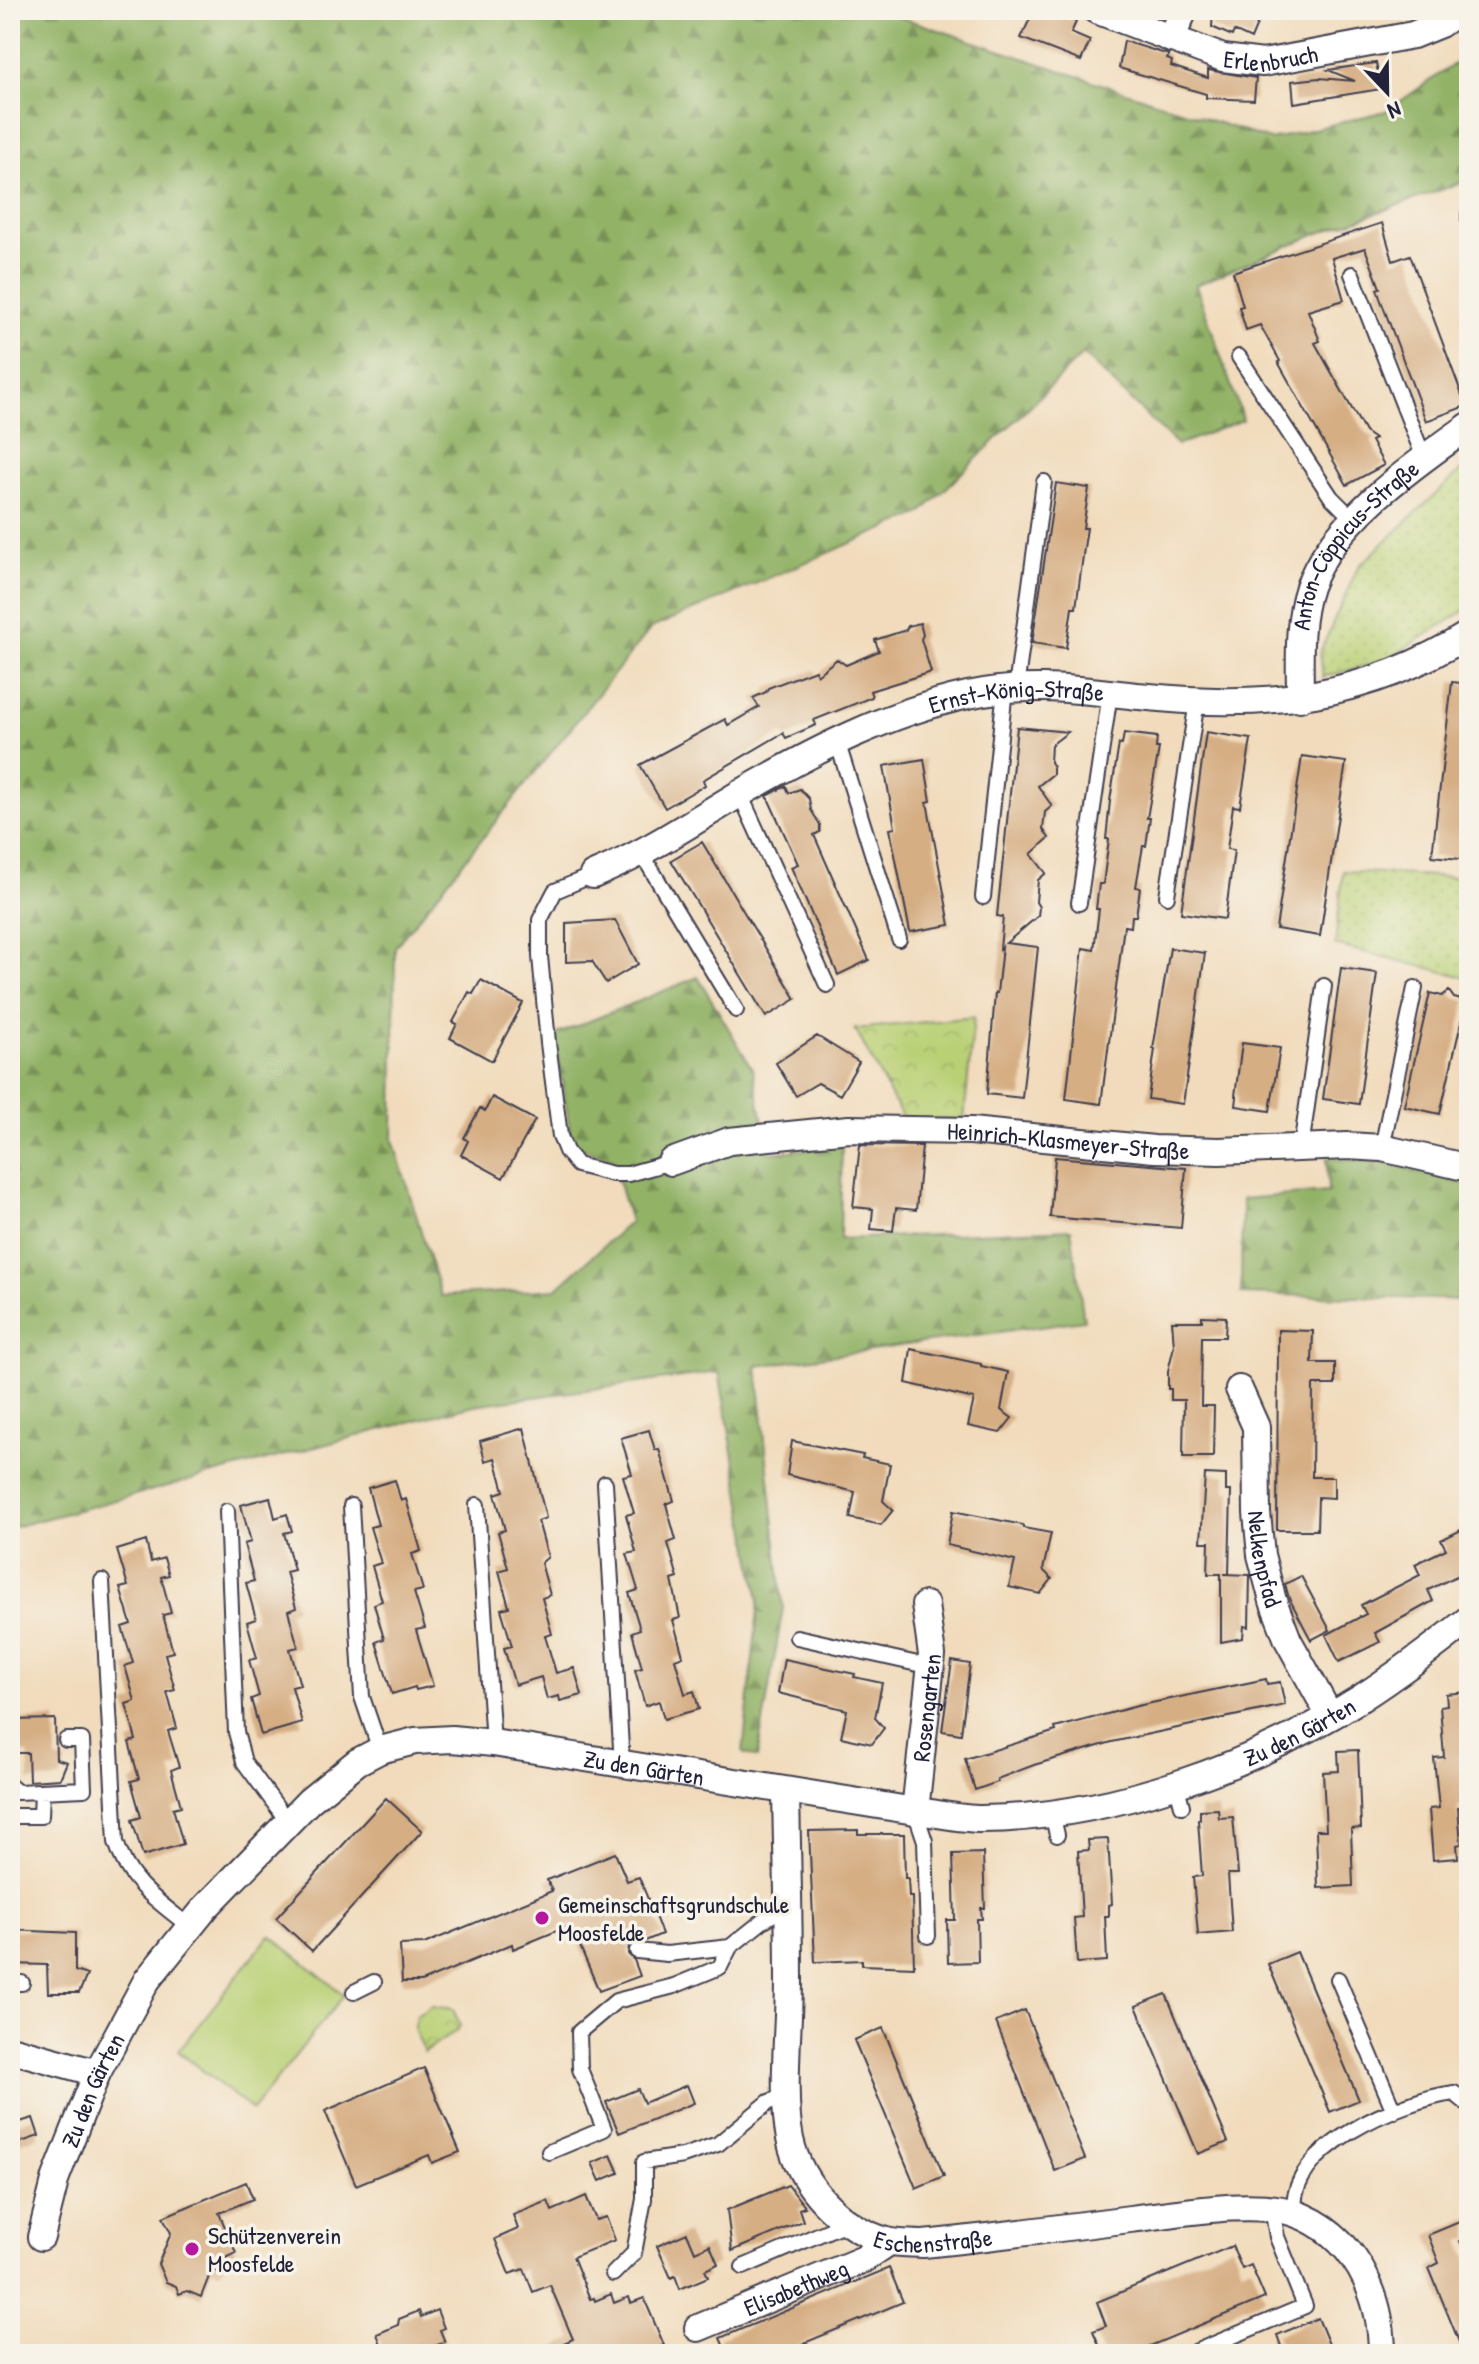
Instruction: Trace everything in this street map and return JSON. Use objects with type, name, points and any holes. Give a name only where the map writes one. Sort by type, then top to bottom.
[{"type":"street","name":"Erlenbruch","points":[[1096,10],[1223,58],[1263,63],[1413,35],[1440,24],[1460,10]]},
{"type":"street","points":[[1171,39],[1184,10]]},
{"type":"street","name":"Anton-Cöppicus-Straße","points":[[1300,698],[1299,635],[1309,586],[1330,548],[1369,503],[1469,426]]},
{"type":"street","name":"Ernst-König-Straße","points":[[593,875],[642,854],[740,794],[837,741],[925,706],[969,694],[1011,688],[1074,687],[1233,703],[1300,698],[1353,685],[1405,666],[1469,634]]},
{"type":"street","name":"Heinrich-Klasmeyer-Straße","points":[[671,1162],[729,1141],[849,1129],[971,1131],[1154,1149],[1382,1148],[1468,1167]]},
{"type":"street","name":"Nelkenpfad","points":[[1239,1389],[1256,1427],[1261,1555],[1273,1601],[1288,1640],[1330,1716]]},
{"type":"street","name":"Rosengarten","points":[[915,1811],[932,1655],[925,1605]]},
{"type":"street","name":"Zu den Gärten","points":[[41,2237],[56,2177],[97,2073],[147,1980],[190,1927],[309,1801],[357,1762],[380,1750],[415,1741],[439,1739],[493,1743],[915,1811],[1055,1824],[1116,1801],[1179,1795],[1330,1716],[1421,1656],[1469,1619]]},
{"type":"street","name":"Eschenstraße","points":[[786,1791],[787,2095],[790,2139],[799,2164],[828,2205],[846,2223],[889,2242],[923,2244],[1206,2210],[1283,2211],[1315,2222],[1336,2237],[1353,2256],[1373,2294],[1380,2318],[1382,2354]]},
{"type":"street","points":[[10,2049],[97,2073]]},
{"type":"street","name":"Elisabethweg","points":[[698,2328],[864,2259],[889,2242]]},
{"type":"lane","points":[[1352,274],[1424,458]]},
{"type":"lane","points":[[1239,357],[1331,497],[1354,520]]},
{"type":"lane","points":[[983,897],[1011,688],[1044,482]]},
{"type":"lane","points":[[1079,903],[1110,693]]},
{"type":"lane","points":[[1167,896],[1197,701]]},
{"type":"lane","points":[[837,741],[899,939]]},
{"type":"lane","points":[[740,794],[827,985]]},
{"type":"lane","points":[[642,854],[736,1010]]},
{"type":"lane","points":[[593,875],[555,891],[540,920],[548,1043],[560,1136],[566,1151],[577,1165],[594,1170],[628,1174],[671,1162]]},
{"type":"lane","points":[[1301,1148],[1324,986]]},
{"type":"lane","points":[[1382,1148],[1415,988]]},
{"type":"lane","points":[[1468,1167],[1469,1130]]},
{"type":"lane","points":[[605,1483],[622,1764]]},
{"type":"lane","points":[[477,1505],[493,1743]]},
{"type":"lane","points":[[351,1506],[362,1697],[380,1750]]},
{"type":"lane","points":[[227,1511],[236,1732],[244,1762],[288,1822]]},
{"type":"lane","points":[[102,1581],[116,1842],[123,1864],[135,1881],[190,1927]]},
{"type":"lane","points":[[797,1637],[931,1667]]},
{"type":"lane","points":[[10,1786],[17,1792],[84,1789],[82,1740],[66,1740]]},
{"type":"lane","points":[[10,1816],[41,1816],[42,1792]]},
{"type":"lane","points":[[915,1811],[925,1841],[928,1936]]},
{"type":"lane","points":[[549,2152],[604,2129],[580,2069],[579,2032],[616,2001],[674,1986],[720,1967],[730,1947],[788,1905]]},
{"type":"lane","points":[[637,1951],[667,1954],[730,1947]]},
{"type":"lane","points":[[1338,1979],[1394,2111]]},
{"type":"lane","points":[[354,1992],[374,1982]]},
{"type":"lane","points":[[1190,2354],[1305,2306],[1277,2237],[1283,2211],[1318,2155],[1338,2137],[1435,2096],[1454,2093],[1469,2105]]},
{"type":"lane","points":[[613,2274],[634,2253],[644,2199],[644,2162],[683,2156],[718,2144],[769,2102],[787,2095]]},
{"type":"lane","points":[[743,2267],[846,2223]]},
{"type":"green space","points":[[10,10],[879,10],[1270,140],[1386,111],[1469,54],[1469,180],[1314,235],[1196,285],[1243,420],[1177,445],[1083,354],[920,514],[651,628],[395,947],[393,1140],[441,1296],[556,1289],[630,1222],[612,1159],[572,1144],[555,1035],[698,977],[753,1070],[769,1153],[842,1146],[840,1239],[1071,1229],[1084,1320],[757,1366],[783,1608],[757,1758],[743,1753],[759,1600],[719,1372],[474,1405],[10,1528]]},
{"type":"green space","points":[[1469,463],[1469,608],[1386,660],[1323,677],[1320,652],[1358,567]]},
{"type":"green space","points":[[1343,871],[1469,878],[1469,978],[1335,945]]},
{"type":"green space","points":[[974,1017],[964,1119],[904,1120],[855,1029]]},
{"type":"green space","points":[[1327,1158],[1385,1163],[1469,1185],[1469,1300],[1241,1294],[1242,1199],[1328,1192]]},
{"type":"green space","points":[[270,1935],[344,1995],[252,2110],[178,2051]]},
{"type":"green space","points":[[432,2006],[453,2009],[460,2026],[424,2052],[414,2029],[416,2016]]},
{"type":"building","points":[[1034,10],[1050,10],[1076,22],[1071,33],[1090,41],[1081,61],[1021,38]]},
{"type":"building","points":[[1213,10],[1263,10],[1251,39],[1234,31],[1232,36],[1212,27]]},
{"type":"building","points":[[1124,41],[1169,55],[1167,59],[1172,61],[1171,66],[1208,78],[1208,70],[1256,78],[1254,100],[1206,98],[1206,94],[1119,68]]},
{"type":"building","points":[[1376,63],[1381,89],[1294,103],[1292,81],[1319,78],[1355,81],[1328,70]]},
{"type":"building","points":[[1382,223],[1393,261],[1410,255],[1466,406],[1426,421],[1380,298],[1377,289],[1380,288],[1365,248],[1332,258],[1344,300],[1308,311],[1320,341],[1315,343],[1365,432],[1375,439],[1371,441],[1384,465],[1347,485],[1260,325],[1246,330],[1233,272]]},
{"type":"building","points":[[1056,483],[1089,488],[1076,608],[1072,608],[1066,648],[1032,643]]},
{"type":"building","points":[[920,623],[921,639],[931,672],[870,691],[872,697],[814,720],[816,725],[786,738],[783,733],[703,780],[705,785],[665,808],[640,765],[725,719],[728,725],[759,707],[753,698],[768,688],[815,670],[817,675],[837,659],[846,665],[879,651],[875,640]]},
{"type":"building","points":[[1452,682],[1469,684],[1469,860],[1432,856]]},
{"type":"building","points":[[1017,727],[1068,732],[1051,745],[1053,774],[1038,786],[1052,806],[1045,812],[1043,829],[1049,838],[1031,854],[1046,873],[1038,880],[1038,916],[1006,943],[1038,947],[1022,1098],[987,1094],[1002,947],[1000,949],[1003,917],[997,916]]},
{"type":"building","points":[[1206,732],[1251,739],[1240,807],[1233,806],[1227,849],[1234,850],[1225,919],[1181,913]]},
{"type":"building","points":[[1124,733],[1157,737],[1156,748],[1159,748],[1147,818],[1150,818],[1146,846],[1143,846],[1136,887],[1140,888],[1136,916],[1132,916],[1131,927],[1124,926],[1101,1104],[1066,1099],[1083,948],[1094,950],[1099,884],[1103,884],[1109,839],[1106,839],[1110,801],[1119,744],[1122,745]]},
{"type":"building","points":[[1302,756],[1346,762],[1320,936],[1276,929]]},
{"type":"building","points":[[924,759],[931,801],[927,802],[950,925],[910,932],[890,829],[895,828],[884,766]]},
{"type":"building","points":[[786,786],[789,793],[800,789],[809,799],[811,810],[820,825],[820,832],[814,835],[869,960],[838,975],[791,867],[798,864],[767,796]]},
{"type":"building","points":[[702,842],[796,999],[766,1017],[671,860]]},
{"type":"building","points":[[615,920],[638,964],[606,983],[592,961],[566,962],[566,923]]},
{"type":"building","points":[[1170,948],[1205,953],[1183,1104],[1148,1099]]},
{"type":"building","points":[[1341,968],[1377,973],[1359,1104],[1323,1099]]},
{"type":"building","points":[[481,980],[523,1003],[492,1061],[450,1038],[457,1024],[453,1022],[469,992],[473,994]]},
{"type":"building","points":[[1449,991],[1454,998],[1466,1001],[1440,1114],[1404,1106],[1430,993],[1442,996]]},
{"type":"building","points":[[817,1036],[859,1062],[840,1095],[818,1083],[796,1096],[776,1063]]},
{"type":"building","points":[[1242,1043],[1280,1048],[1270,1111],[1236,1106]]},
{"type":"building","points":[[492,1097],[535,1120],[503,1178],[461,1155],[468,1141],[464,1138],[480,1108],[485,1111]]},
{"type":"building","points":[[860,1145],[922,1146],[916,1210],[896,1208],[893,1231],[871,1229],[873,1209],[853,1207]]},
{"type":"building","points":[[1055,1157],[1186,1168],[1181,1228],[1050,1217]]},
{"type":"building","points":[[1202,1316],[1226,1317],[1225,1337],[1202,1337],[1201,1406],[1214,1406],[1213,1457],[1183,1457],[1184,1400],[1171,1400],[1171,1389],[1168,1389],[1168,1371],[1174,1346],[1172,1321],[1202,1321]]},
{"type":"building","points":[[1278,1330],[1313,1331],[1312,1363],[1335,1363],[1335,1385],[1313,1385],[1312,1477],[1334,1477],[1334,1498],[1318,1497],[1317,1530],[1277,1530]]},
{"type":"building","points":[[911,1349],[1008,1372],[1001,1410],[1012,1418],[1000,1433],[968,1426],[974,1399],[906,1383]]},
{"type":"building","points":[[524,1428],[546,1518],[538,1521],[548,1557],[541,1563],[550,1595],[542,1598],[552,1634],[545,1636],[556,1673],[574,1668],[582,1695],[560,1701],[559,1696],[547,1699],[541,1677],[515,1685],[504,1648],[512,1646],[501,1609],[509,1607],[499,1571],[508,1568],[498,1532],[505,1530],[495,1494],[504,1491],[495,1458],[485,1461],[480,1441]]},
{"type":"building","points":[[649,1430],[655,1450],[659,1449],[674,1501],[666,1504],[676,1540],[668,1543],[678,1578],[672,1580],[680,1618],[673,1620],[683,1656],[675,1659],[685,1694],[694,1691],[699,1709],[664,1719],[659,1701],[645,1706],[635,1670],[642,1668],[632,1632],[640,1629],[629,1593],[638,1590],[627,1554],[636,1552],[626,1515],[634,1513],[623,1476],[632,1474],[621,1438]]},
{"type":"building","points":[[792,1441],[863,1455],[862,1458],[890,1464],[883,1501],[893,1510],[881,1525],[850,1518],[855,1492],[787,1475]]},
{"type":"building","points":[[1205,1474],[1226,1475],[1226,1491],[1231,1491],[1229,1574],[1224,1574],[1250,1575],[1249,1627],[1244,1626],[1243,1638],[1221,1642],[1221,1574],[1208,1574],[1209,1542],[1201,1542]]},
{"type":"building","points":[[395,1480],[401,1501],[406,1499],[421,1551],[412,1554],[423,1590],[414,1592],[425,1628],[416,1630],[433,1686],[416,1690],[415,1687],[392,1694],[376,1642],[384,1639],[374,1604],[382,1601],[372,1566],[381,1563],[370,1527],[378,1525],[368,1488]]},
{"type":"building","points":[[270,1497],[275,1518],[287,1514],[292,1531],[284,1533],[294,1570],[286,1572],[296,1608],[288,1611],[298,1647],[290,1649],[300,1685],[292,1687],[302,1723],[261,1735],[251,1699],[259,1696],[249,1660],[257,1658],[247,1622],[256,1619],[246,1583],[254,1581],[244,1544],[251,1542],[241,1505]]},
{"type":"building","points":[[953,1511],[1051,1533],[1043,1570],[1052,1579],[1040,1594],[1009,1587],[1015,1561],[947,1545]]},
{"type":"building","points":[[1469,1526],[1469,1570],[1428,1590],[1433,1601],[1375,1633],[1380,1642],[1339,1662],[1326,1635],[1366,1614],[1361,1605],[1420,1575],[1415,1564],[1446,1549],[1441,1540]]},
{"type":"building","points":[[146,1541],[151,1562],[164,1558],[169,1575],[161,1577],[171,1613],[163,1615],[173,1652],[165,1654],[175,1690],[167,1692],[177,1728],[168,1731],[179,1767],[171,1770],[181,1806],[173,1808],[183,1844],[143,1856],[132,1820],[141,1817],[131,1781],[139,1779],[129,1742],[136,1740],[126,1704],[135,1701],[125,1666],[133,1663],[122,1627],[131,1624],[120,1588],[128,1586],[117,1550]]},
{"type":"building","points":[[1301,1576],[1330,1630],[1311,1640],[1285,1584]]},
{"type":"building","points":[[784,1659],[882,1683],[875,1718],[884,1728],[872,1744],[841,1737],[847,1710],[778,1693]]},
{"type":"building","points":[[952,1661],[970,1664],[961,1734],[942,1731]]},
{"type":"building","points":[[1266,1679],[1267,1684],[1280,1682],[1285,1705],[1112,1742],[1034,1765],[975,1790],[965,1759],[1056,1731],[1055,1728],[1137,1706]]},
{"type":"building","points":[[1467,1692],[1469,1755],[1464,1756],[1465,1806],[1458,1807],[1461,1844],[1457,1845],[1458,1858],[1433,1860],[1429,1809],[1439,1808],[1434,1758],[1444,1757],[1440,1706],[1447,1705],[1446,1694]]},
{"type":"building","points":[[55,1719],[56,1759],[67,1762],[60,1779],[29,1781],[28,1753],[10,1753],[10,1720]]},
{"type":"building","points":[[1358,1750],[1361,1828],[1351,1829],[1353,1886],[1318,1888],[1316,1830],[1326,1830],[1323,1772],[1339,1771],[1338,1751]]},
{"type":"building","points":[[386,1798],[422,1831],[312,1951],[276,1918]]},
{"type":"building","points":[[1218,1809],[1219,1818],[1233,1817],[1238,1874],[1228,1874],[1232,1932],[1198,1935],[1193,1877],[1202,1876],[1198,1820],[1200,1810]]},
{"type":"building","points":[[858,1830],[858,1834],[904,1834],[905,1878],[908,1878],[909,1897],[912,1897],[914,1967],[862,1965],[862,1960],[815,1962],[809,1831]]},
{"type":"building","points":[[1108,1839],[1112,1904],[1109,1905],[1109,1916],[1105,1916],[1107,1961],[1077,1963],[1074,1918],[1082,1917],[1078,1851],[1089,1850],[1088,1840]]},
{"type":"building","name":"Gemeinschaftsgrundschule Moosfelde","points":[[615,1853],[627,1881],[639,1877],[662,1934],[629,1946],[628,1954],[640,1976],[599,1991],[571,1925],[513,1949],[512,1944],[421,1982],[402,1982],[400,1945],[424,1944],[552,1891],[547,1880]]},
{"type":"building","points":[[983,1853],[985,1908],[981,1908],[982,1919],[977,1919],[978,1962],[948,1963],[947,1920],[955,1920],[953,1854]]},
{"type":"building","points":[[10,1930],[75,1933],[75,1971],[87,1975],[79,1993],[48,1993],[47,1965],[10,1964]]},
{"type":"building","points":[[1297,1952],[1359,2100],[1330,2112],[1268,1964]]},
{"type":"building","points":[[1166,1994],[1228,2142],[1198,2154],[1136,2006]]},
{"type":"building","points":[[1025,2010],[1085,2159],[1055,2171],[996,2022]]},
{"type":"building","points":[[883,2028],[944,2176],[916,2188],[854,2040]]},
{"type":"building","points":[[424,2068],[460,2152],[432,2163],[429,2155],[356,2185],[325,2111]]},
{"type":"building","points":[[687,2085],[694,2103],[619,2133],[606,2102],[638,2089],[644,2103]]},
{"type":"building","points":[[33,2118],[39,2136],[10,2146],[10,2125]]},
{"type":"building","points":[[611,2155],[619,2173],[600,2181],[592,2163]]},
{"type":"building","points":[[246,2182],[253,2199],[219,2213],[236,2253],[227,2257],[220,2273],[212,2269],[201,2297],[187,2291],[179,2294],[176,2286],[166,2282],[158,2264],[171,2233],[163,2217]]},
{"type":"building","points":[[788,2185],[805,2207],[799,2209],[803,2221],[732,2251],[727,2210]]},
{"type":"building","points":[[586,2196],[596,2220],[606,2217],[615,2240],[573,2257],[590,2299],[594,2298],[595,2301],[611,2294],[614,2303],[629,2297],[631,2303],[644,2298],[664,2345],[642,2354],[539,2354],[573,2339],[550,2285],[533,2292],[524,2269],[509,2274],[495,2239],[518,2229],[513,2215],[548,2201],[552,2211]]},
{"type":"building","points":[[1469,2218],[1469,2238],[1460,2241],[1469,2262],[1469,2354],[1464,2354],[1429,2268],[1439,2263],[1428,2235]]},
{"type":"building","points":[[687,2233],[695,2252],[710,2245],[718,2264],[705,2270],[708,2277],[680,2289],[675,2276],[671,2278],[657,2246]]},
{"type":"building","points":[[1232,2246],[1242,2269],[1251,2265],[1265,2298],[1131,2354],[1103,2354],[1093,2331],[1106,2326],[1097,2302]]},
{"type":"building","points":[[889,2268],[903,2302],[778,2354],[727,2354],[720,2338]]},
{"type":"building","points":[[437,2310],[444,2328],[440,2330],[445,2342],[425,2350],[423,2345],[401,2354],[385,2354],[377,2334],[398,2325],[399,2319],[419,2311],[421,2317]]},
{"type":"building","points":[[1318,2318],[1333,2354],[1284,2354],[1277,2335]]},
{"type":"place","name":"Gemeinschaftsgrundschule Moosfelde","points":[[542,1918]]},
{"type":"place","name":"Schützenverein Moosfelde","points":[[192,2249]]}]
